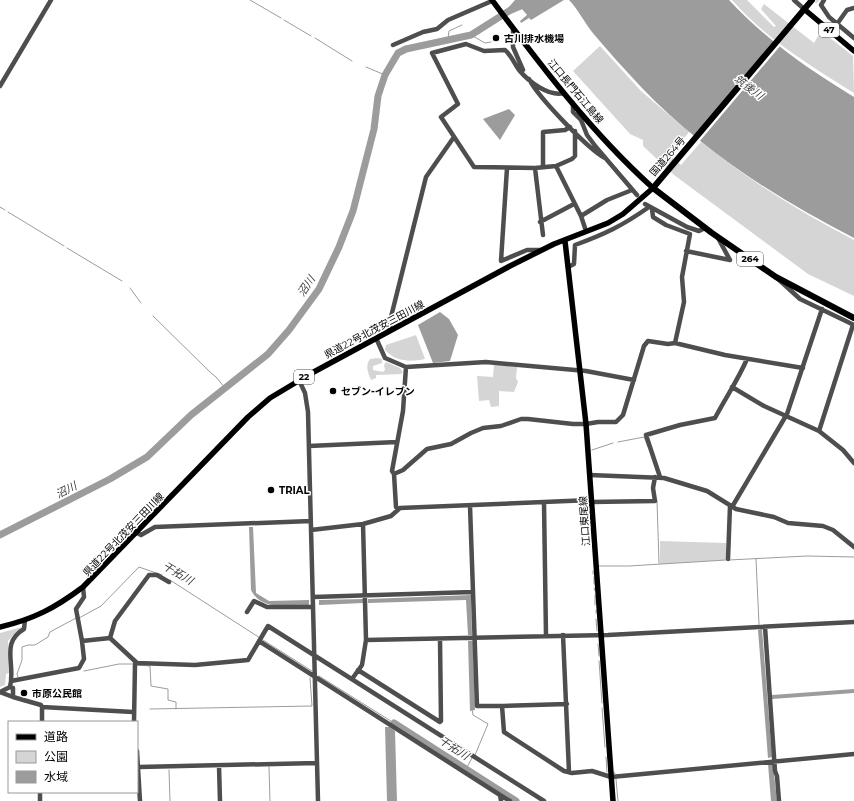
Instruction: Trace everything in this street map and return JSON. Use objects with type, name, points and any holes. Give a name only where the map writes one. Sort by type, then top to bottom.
[{"type":"highway","name":"国道264号","points":[[817,2],[804,9],[653,188],[705,228],[776,277],[854,323]]},
{"type":"main road","name":"江口長門石江島線","points":[[492,1],[513,30],[564,93],[625,162],[653,188]]},
{"type":"main road","name":"47","points":[[804,9],[854,51]]},
{"type":"main road","name":"県道22号北茂安三田川線","points":[[0,627],[25,620],[52,609],[83,587],[248,418],[270,398],[299,380],[376,338],[543,250],[608,223],[623,214],[653,188]]},
{"type":"main road","name":"江口東尾線","points":[[565,241],[586,424],[613,801]]},
{"type":"street","points":[[0,86],[51,0]]},
{"type":"street","points":[[794,0],[804,9]]},
{"type":"street","points":[[824,0],[817,2],[837,24],[854,38]]},
{"type":"street","points":[[393,45],[423,32],[437,29],[448,20],[492,1]]},
{"type":"street","points":[[837,24],[848,10],[854,8]]},
{"type":"street","points":[[513,30],[513,47],[521,67],[531,84],[596,153],[605,158]]},
{"type":"street","points":[[564,93],[559,94],[548,92],[520,71],[505,50],[484,51],[472,46],[459,45],[432,53],[458,104],[441,117],[474,167],[535,168],[556,166],[572,159],[574,156],[575,131]]},
{"type":"street","points":[[573,103],[573,112],[581,120],[587,135],[637,195]]},
{"type":"street","points":[[543,167],[543,132],[565,130],[570,126]]},
{"type":"street","points":[[390,331],[390,322],[426,177],[454,137]]},
{"type":"street","points":[[556,166],[581,216],[585,228]]},
{"type":"street","points":[[508,168],[501,261],[527,250],[543,250]]},
{"type":"street","points":[[535,168],[540,222],[543,235]]},
{"type":"street","points":[[581,216],[607,200],[632,190]]},
{"type":"street","points":[[540,222],[574,204]]},
{"type":"street","points":[[648,206],[687,227],[699,231],[705,228]]},
{"type":"street","points":[[568,267],[574,264],[574,246],[588,238],[624,225],[648,206]]},
{"type":"street","points":[[648,206],[653,216],[666,225],[690,234],[682,277],[684,302],[675,343]]},
{"type":"street","points":[[686,251],[730,260],[718,237]]},
{"type":"street","points":[[776,277],[800,299],[854,323],[819,431]]},
{"type":"street","points":[[728,559],[731,507],[787,415],[822,309]]},
{"type":"street","points":[[376,338],[385,358],[406,367],[486,362],[612,375],[634,380]]},
{"type":"street","points":[[394,474],[403,470],[427,449],[451,444],[483,428],[501,426],[521,419],[586,424],[616,422],[623,416],[644,346],[646,342],[651,340],[668,344],[675,343],[747,359],[803,368]]},
{"type":"street","points":[[311,530],[363,524],[391,516],[398,509],[591,501],[655,501],[653,488],[658,477],[646,435],[680,425],[716,418],[732,387],[738,380],[747,359]]},
{"type":"street","points":[[398,509],[396,506],[394,474],[392,473],[392,470],[406,390],[406,367]]},
{"type":"street","points":[[299,380],[306,393],[309,446],[318,801]]},
{"type":"street","points":[[732,387],[764,406],[787,415],[819,431],[843,450],[854,463]]},
{"type":"street","points":[[309,446],[398,442]]},
{"type":"street","points":[[590,475],[658,477],[704,490],[731,507],[774,517],[788,523],[823,526],[833,530],[854,547]]},
{"type":"street","points":[[544,503],[546,636]]},
{"type":"street","points":[[470,506],[476,706],[567,704]]},
{"type":"street","points":[[136,533],[141,535],[155,527],[311,522]]},
{"type":"street","points":[[352,679],[362,665],[366,640],[363,524]]},
{"type":"street","points":[[110,638],[115,621],[149,575],[157,575],[169,582]]},
{"type":"street","points":[[12,681],[79,668],[84,660],[76,609],[84,597],[83,587]]},
{"type":"street","points":[[313,597],[473,592]]},
{"type":"street","points":[[247,612],[254,601],[267,608],[313,607]]},
{"type":"street","points":[[0,692],[10,687],[12,681],[10,642],[15,634],[24,629],[25,620]]},
{"type":"street","points":[[366,640],[608,635],[854,622]]},
{"type":"street","points":[[110,638],[135,663],[195,665],[248,660],[268,626],[544,801]]},
{"type":"street","points":[[765,626],[774,760],[775,771],[778,776],[780,801]]},
{"type":"street","points":[[563,635],[569,772]]},
{"type":"street","points":[[82,641],[110,638]]},
{"type":"street","points":[[358,670],[440,722],[440,638]]},
{"type":"street","points":[[261,639],[315,677],[510,801]]},
{"type":"street","points":[[134,721],[135,663]]},
{"type":"street","points":[[10,687],[13,688],[13,697]]},
{"type":"street","points":[[0,692],[41,705],[42,707],[133,712]]},
{"type":"street","points":[[502,706],[504,732],[569,772],[592,771],[611,776],[774,760],[854,754]]},
{"type":"street","points":[[42,707],[42,721]]},
{"type":"street","points":[[138,759],[140,801]]},
{"type":"street","points":[[139,767],[219,766],[317,762]]},
{"type":"street","points":[[219,766],[220,801]]},
{"type":"street","points":[[500,795],[501,801]]},
{"type":"green space","points":[[732,0],[747,0],[774,27],[776,26],[761,9],[764,4],[814,43],[821,31],[853,56],[854,93],[805,62],[774,39],[745,14]]},
{"type":"green space","points":[[600,46],[641,91],[689,132],[670,156],[681,165],[701,142],[775,195],[854,240],[854,296],[808,274],[674,175],[643,146],[643,140],[630,134],[573,71]]},
{"type":"green space","points":[[416,335],[425,359],[409,361],[399,359],[389,354],[385,350],[386,345]]},
{"type":"green space","points":[[370,359],[382,359],[382,363],[373,366],[373,370],[383,372],[385,370],[384,365],[386,362],[400,368],[403,372],[401,374],[376,375],[376,378],[371,380],[367,367]]},
{"type":"green space","points":[[494,364],[517,367],[516,378],[518,382],[514,392],[499,391],[499,406],[491,407],[489,400],[479,401],[477,376],[493,377]]},
{"type":"green space","points":[[660,541],[726,543],[726,560],[660,564]]},
{"type":"green space","points":[[22,627],[23,629],[15,633],[8,641],[9,673],[6,674],[5,685],[0,687],[0,633]]},
{"type":"water","points":[[515,0],[564,0],[531,20],[529,18],[521,23],[520,21],[527,15],[522,9],[511,13],[507,9]]},
{"type":"water","name":"筑後川","points":[[569,0],[729,0],[757,28],[788,53],[854,97],[854,238],[770,190],[715,153],[689,132],[642,88],[592,32]]},
{"type":"water","points":[[509,109],[515,115],[500,140],[483,119]]},
{"type":"water","points":[[440,312],[449,319],[458,335],[450,361],[433,363],[418,325]]},
{"type":"water","points":[[249,527],[253,527],[256,593],[269,601],[309,600],[309,605],[276,606],[262,602],[256,597],[251,590]]},
{"type":"water","points":[[471,595],[472,635],[468,635],[466,600],[368,603],[368,599]]},
{"type":"water","points":[[363,599],[363,603],[319,605],[319,600]]},
{"type":"water","points":[[762,629],[772,757],[768,758],[758,630]]},
{"type":"water","points":[[468,641],[473,641],[475,710],[470,711]]},
{"type":"water","points":[[854,689],[854,693],[772,699],[772,695]]},
{"type":"water","points":[[385,727],[390,727],[395,731],[397,801],[387,801]]},
{"type":"water","points":[[768,764],[773,764],[777,801],[771,801]]},
{"type":"pier","points":[[775,40],[781,45],[699,142],[694,137]]},
{"type":"waterway","points":[[250,0],[281,18]]},
{"type":"waterway","name":"沼川","points":[[0,535],[110,479],[147,457],[191,415],[268,354],[289,330],[319,289],[339,247],[353,211],[374,129],[378,96],[385,75],[398,53],[406,49],[471,35],[509,11],[534,0]]},
{"type":"waterway","points":[[284,20],[311,36]]},
{"type":"waterway","points":[[448,39],[449,31],[462,25]]},
{"type":"waterway","points":[[471,35],[485,43],[491,42]]},
{"type":"waterway","points":[[315,38],[352,61]]},
{"type":"waterway","points":[[366,67],[385,75]]},
{"type":"waterway","points":[[0,207],[5,210]]},
{"type":"waterway","points":[[8,212],[64,246]]},
{"type":"waterway","points":[[67,248],[122,281]]},
{"type":"waterway","points":[[130,288],[141,303]]},
{"type":"waterway","points":[[153,316],[216,377],[225,388]]},
{"type":"waterway","points":[[618,442],[644,437],[648,447]]},
{"type":"waterway","points":[[592,450],[613,443]]},
{"type":"waterway","points":[[657,501],[659,563]]},
{"type":"waterway","points":[[729,560],[807,556],[854,557]]},
{"type":"waterway","points":[[756,559],[759,624]]},
{"type":"waterway","points":[[599,566],[629,566],[726,560]]},
{"type":"waterway","name":"干拓川","points":[[79,618],[101,606],[139,567],[162,575]]},
{"type":"waterway","points":[[594,577],[594,584]]},
{"type":"waterway","name":"干拓川","points":[[170,580],[260,638]]},
{"type":"waterway","points":[[595,595],[595,605]]},
{"type":"waterway","name":"干拓川","points":[[18,677],[17,674],[22,660],[22,647],[35,645],[48,637],[50,632],[76,618]]},
{"type":"waterway","points":[[596,619],[597,631]]},
{"type":"waterway","name":"干拓川","points":[[263,640],[312,671]]},
{"type":"waterway","points":[[598,644],[599,656]]},
{"type":"waterway","points":[[599,661],[602,703]]},
{"type":"waterway","points":[[84,671],[119,664],[132,664]]},
{"type":"waterway","points":[[138,665],[150,666],[151,686],[168,689],[168,700],[176,702],[176,709]]},
{"type":"waterway","name":"干拓川","points":[[319,676],[394,723]]},
{"type":"waterway","points":[[150,709],[312,706],[310,678]]},
{"type":"waterway","points":[[602,708],[605,747]]},
{"type":"waterway","points":[[472,709],[473,715],[488,724],[475,755]]},
{"type":"waterway","name":"干拓川","points":[[394,723],[516,801]]},
{"type":"waterway","points":[[606,757],[607,772]]},
{"type":"waterway","points":[[466,769],[472,758]]},
{"type":"waterway","points":[[269,767],[270,801]]},
{"type":"waterway","points":[[169,770],[170,801]]},
{"type":"waterway","points":[[616,779],[618,801]]},
{"type":"place","name":"古川排水機場","points":[[496,38]]},
{"type":"place","name":"セブン-イレブン","points":[[333,391]]},
{"type":"place","name":"TRIAL","points":[[271,490]]},
{"type":"place","name":"市原公民館","points":[[24,693]]}]
